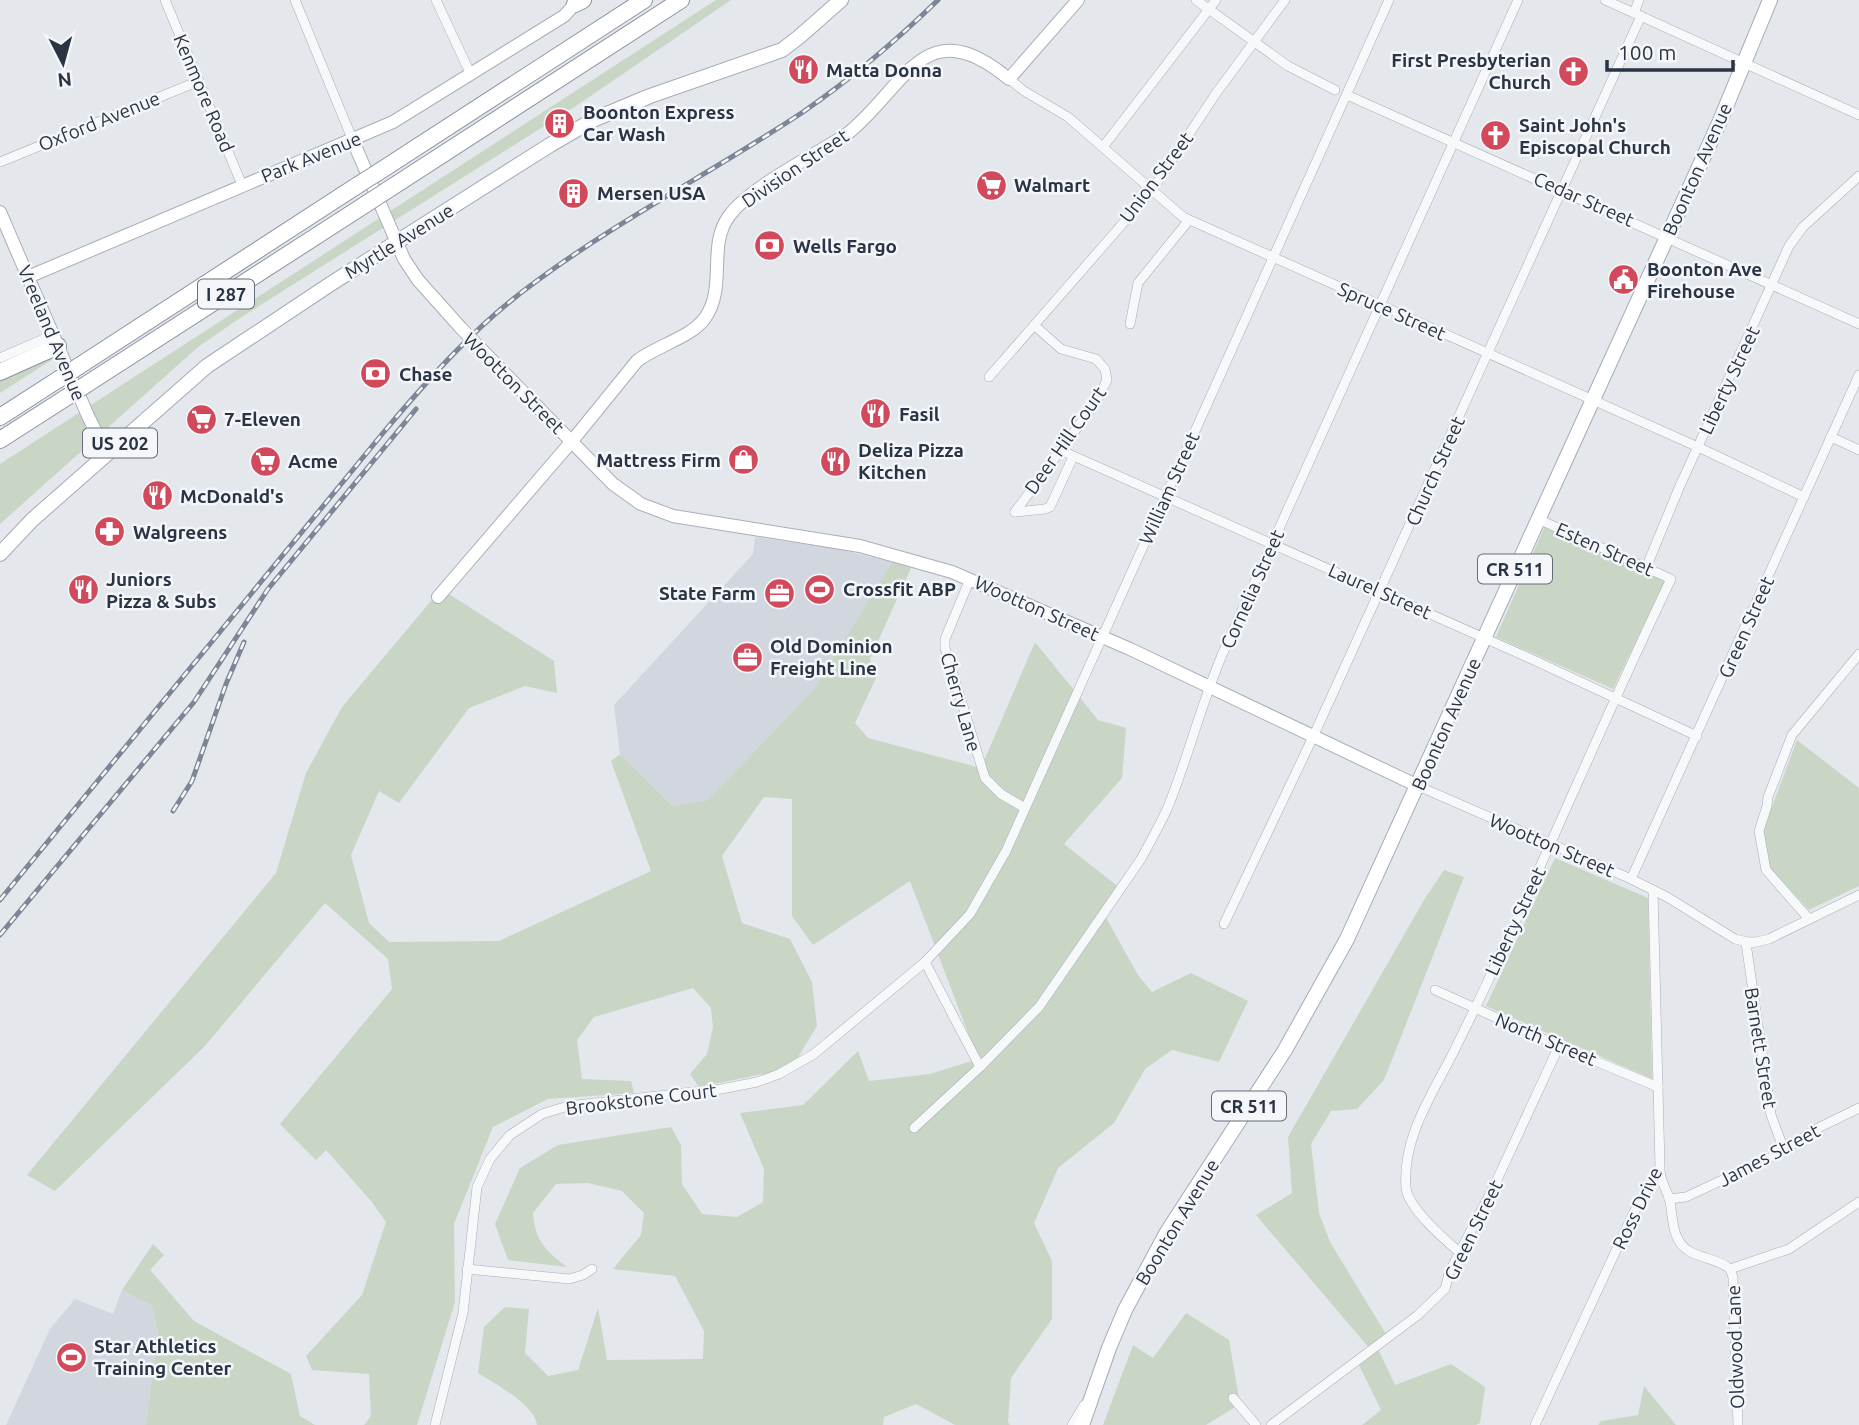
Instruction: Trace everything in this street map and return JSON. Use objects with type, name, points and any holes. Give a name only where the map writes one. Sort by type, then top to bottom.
[{"type":"highway","name":"I 287","points":[[0,417],[644,0]]},
{"type":"highway","name":"I 287","points":[[0,440],[681,0]]},
{"type":"highway","points":[[0,372],[55,340]]},
{"type":"main road","name":"Myrtle Avenue","points":[[0,554],[32,520],[207,366],[540,151],[595,119],[650,96],[782,50],[841,0]]},
{"type":"main road","name":"Boonton Avenue","points":[[1082,1425],[1125,1310],[1167,1232],[1311,1004],[1347,939],[1720,121],[1770,0]]},
{"type":"street","name":"Kenmore Road","points":[[165,0],[242,186]]},
{"type":"street","name":"Wootton Street","points":[[295,0],[396,243],[418,280],[479,347],[620,490],[657,511],[674,516],[860,546],[970,579],[1101,636],[1418,786],[1631,879],[1746,943]]},
{"type":"street","points":[[436,0],[471,75]]},
{"type":"street","points":[[1009,79],[1078,0]]},
{"type":"street","points":[[1196,0],[1287,66],[1335,90]]},
{"type":"street","points":[[1103,146],[1216,0]]},
{"type":"street","name":"Union Street","points":[[989,377],[1152,190],[1217,92],[1285,0]]},
{"type":"street","name":"William Street","points":[[925,962],[963,922],[982,897],[1006,851],[1389,0]]},
{"type":"street","name":"Cornelia Street","points":[[914,1128],[980,1067],[1052,991],[1141,859],[1167,808],[1209,686],[1518,0]]},
{"type":"street","points":[[1605,0],[1859,115]]},
{"type":"street","name":"Church Street","points":[[1224,924],[1313,737],[1563,190],[1637,14],[1639,0]]},
{"type":"street","name":"Park Avenue","points":[[28,277],[393,122],[564,16],[577,1]]},
{"type":"street","name":"Division Street","points":[[438,597],[572,441],[637,360],[704,319],[713,303],[716,289],[720,232],[728,217],[743,201],[854,128],[905,72],[934,52],[965,52],[988,62],[1009,79]]},
{"type":"street","name":"Spruce Street","points":[[1009,79],[1068,117],[1189,220],[1804,497]]},
{"type":"street","name":"Oxford Avenue","points":[[0,162],[199,80]]},
{"type":"street","name":"Cedar Street","points":[[1347,95],[1859,324]]},
{"type":"street","name":"Liberty Street","points":[[1646,568],[1698,447],[1795,236],[1859,176]]},
{"type":"street","name":"Vreeland Avenue","points":[[0,212],[107,454]]},
{"type":"street","points":[[1130,324],[1138,283],[1189,220]]},
{"type":"street","name":"Deer Hill Court","points":[[1034,325],[1061,349],[1096,359],[1102,364],[1107,380],[1096,402],[1015,512],[1050,507],[1073,457]]},
{"type":"street","points":[[0,358],[55,340]]},
{"type":"street","name":"Green Street","points":[[1631,879],[1859,374]]},
{"type":"street","points":[[1831,438],[1859,450]]},
{"type":"street","name":"Laurel Street","points":[[1060,450],[1380,591],[1697,736]]},
{"type":"street","name":"Esten Street","points":[[1538,519],[1671,579]]},
{"type":"street","name":"Cherry Lane","points":[[970,579],[945,639],[945,648],[985,778],[1001,794],[1025,808]]},
{"type":"street","name":"Liberty Street","points":[[1459,1252],[1434,1228],[1410,1199],[1406,1188],[1406,1160],[1416,1125],[1475,1009],[1671,579]]},
{"type":"street","points":[[1809,919],[1766,870],[1759,831],[1768,806],[1768,797],[1792,735],[1859,654]]},
{"type":"street","name":"Ross Drive","points":[[1535,1425],[1633,1214],[1660,1167],[1653,890]]},
{"type":"street","points":[[1746,943],[1769,939],[1859,895]]},
{"type":"street","name":"Barnett Street","points":[[1746,943],[1771,1115],[1784,1150]]},
{"type":"street","points":[[925,962],[980,1067]]},
{"type":"street","name":"Brookstone Court","points":[[435,1425],[463,1313],[474,1201],[483,1171],[500,1145],[529,1120],[568,1106],[721,1089],[757,1082],[779,1074],[814,1055],[925,962]]},
{"type":"street","name":"North Street","points":[[1436,990],[1658,1087]]},
{"type":"street","name":"Green Street","points":[[1271,1425],[1349,1368],[1433,1302],[1445,1289],[1449,1273],[1496,1182],[1559,1046]]},
{"type":"street","name":"James Street","points":[[1670,1199],[1686,1197],[1784,1150],[1816,1129],[1859,1108]]},
{"type":"street","points":[[1660,1167],[1660,1179],[1670,1199],[1672,1221],[1678,1241],[1691,1253],[1720,1262],[1730,1269],[1789,1249],[1859,1202]]},
{"type":"street","points":[[467,1269],[569,1279],[592,1269]]},
{"type":"street","name":"Oldwood Lane","points":[[1730,1269],[1733,1277],[1738,1425]]},
{"type":"street","points":[[1072,1425],[1093,1392]]},
{"type":"street","points":[[1233,1398],[1256,1425]]},
{"type":"shaded area","points":[[755,537],[839,549],[892,562],[814,689],[708,800],[673,806],[620,754],[614,705],[753,554]]},
{"type":"shaded area","points":[[122,1290],[152,1306],[158,1333],[146,1425],[6,1425],[50,1329],[75,1299],[113,1314]]},
{"type":"green space","points":[[716,0],[731,0],[576,106],[198,347],[0,524],[0,464]]},
{"type":"green space","points":[[51,331],[61,354],[0,393],[0,354]]},
{"type":"green space","points":[[1545,526],[1665,581],[1613,689],[1496,637]]},
{"type":"green space","points":[[892,562],[911,568],[870,659],[876,678],[855,723],[868,738],[981,768],[1035,642],[1098,720],[1126,728],[1122,778],[1064,844],[1120,888],[1103,912],[1138,975],[1152,992],[1191,973],[1248,1001],[1219,1062],[1172,1050],[1145,1069],[1114,1123],[1058,1168],[1034,1223],[1052,1261],[1052,1319],[1011,1378],[1010,1425],[955,1425],[916,1404],[884,1417],[883,1425],[537,1425],[535,1417],[522,1402],[478,1373],[484,1327],[505,1307],[529,1309],[525,1353],[548,1376],[578,1370],[598,1308],[607,1360],[703,1359],[704,1331],[675,1276],[613,1269],[641,1235],[644,1213],[622,1191],[588,1183],[556,1184],[533,1213],[534,1223],[543,1244],[567,1267],[508,1260],[495,1224],[520,1168],[558,1145],[671,1127],[681,1145],[682,1184],[702,1214],[737,1217],[763,1202],[764,1169],[740,1113],[803,1105],[858,1051],[869,1081],[930,1074],[978,1059],[910,881],[813,945],[792,916],[792,799],[764,797],[722,856],[742,923],[790,939],[812,982],[817,1026],[797,1059],[778,1071],[699,1087],[690,1074],[707,1054],[713,1027],[711,1008],[693,988],[594,1017],[577,1040],[582,1079],[631,1081],[634,1093],[548,1099],[493,1127],[454,1224],[455,1302],[417,1425],[364,1425],[371,1416],[369,1374],[312,1370],[306,1356],[362,1295],[386,1222],[326,1150],[316,1160],[280,1124],[392,989],[388,959],[325,903],[205,1046],[55,1191],[27,1175],[276,873],[306,773],[342,707],[441,589],[554,661],[557,693],[525,686],[469,708],[399,803],[379,791],[351,855],[369,923],[389,942],[499,941],[651,871],[611,761],[620,754],[673,806],[708,800],[814,689]]},
{"type":"green space","points":[[1797,740],[1859,788],[1859,886],[1809,910],[1768,866],[1763,831]]},
{"type":"green space","points":[[1555,858],[1648,898],[1652,1079],[1486,1006]]},
{"type":"green space","points":[[1444,870],[1464,877],[1384,1080],[1357,1109],[1331,1111],[1311,1144],[1319,1213],[1330,1242],[1389,1339],[1377,1347],[1395,1385],[1451,1364],[1485,1387],[1480,1423],[1362,1425],[1381,1410],[1356,1359],[1370,1349],[1256,1215],[1292,1193],[1288,1137],[1424,900]]},
{"type":"green space","points":[[153,1244],[164,1255],[150,1270],[194,1321],[291,1374],[300,1416],[315,1425],[146,1425],[158,1333],[152,1306],[122,1290]]},
{"type":"green space","points":[[1186,1313],[1229,1340],[1240,1404],[1206,1425],[1103,1425],[1133,1345],[1153,1358]]},
{"type":"green space","points":[[1644,1386],[1676,1425],[1598,1425],[1601,1421],[1638,1415]]},
{"type":"railway","points":[[0,900],[383,433],[437,371],[475,333],[516,297],[570,257],[803,112],[873,59],[938,0]]},
{"type":"railway","points":[[0,935],[194,702],[268,589],[416,409]]},
{"type":"railway","points":[[173,811],[192,781],[226,684],[244,642]]},
{"type":"place","name":"Matta Donna","points":[[803,70]]},
{"type":"place","name":"First Presbyterian Church","points":[[1574,71]]},
{"type":"place","name":"Boonton Express Car Wash","points":[[560,123]]},
{"type":"place","name":"Saint John's Episcopal Church","points":[[1496,136]]},
{"type":"place","name":"Walmart","points":[[991,185]]},
{"type":"place","name":"Mersen USA","points":[[574,193]]},
{"type":"place","name":"Wells Fargo","points":[[770,246]]},
{"type":"place","name":"Boonton Ave Firehouse","points":[[1624,280]]},
{"type":"place","name":"Chase","points":[[376,374]]},
{"type":"place","name":"Fasil","points":[[876,414]]},
{"type":"place","name":"7-Eleven","points":[[201,419]]},
{"type":"place","name":"Mattress Firm","points":[[744,460]]},
{"type":"place","name":"Acme","points":[[265,461]]},
{"type":"place","name":"Deliza Pizza Kitchen","points":[[835,461]]},
{"type":"place","name":"McDonald's","points":[[157,496]]},
{"type":"place","name":"Walgreens","points":[[110,532]]},
{"type":"place","name":"Crossfit ABP","points":[[820,589]]},
{"type":"place","name":"Juniors Pizza & Subs","points":[[83,590]]},
{"type":"place","name":"State Farm","points":[[779,593]]},
{"type":"place","name":"Old Dominion Freight Line","points":[[747,657]]},
{"type":"place","name":"Star Athletics Training Center","points":[[71,1357]]}]
